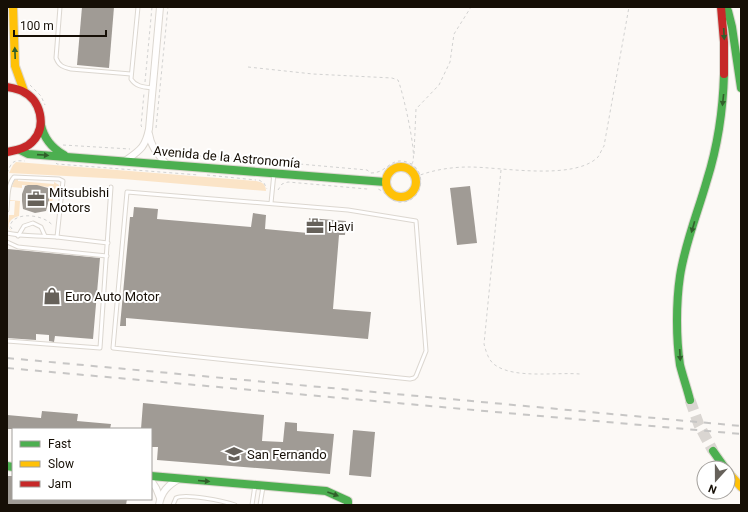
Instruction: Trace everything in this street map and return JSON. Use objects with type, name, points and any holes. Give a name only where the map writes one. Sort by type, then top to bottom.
[{"type":"main road","points":[[13,7],[15,66],[27,88]]},
{"type":"main road","points":[[690,400],[680,362],[678,318],[680,278],[716,147],[720,123],[726,61],[721,7]]},
{"type":"main road","points":[[727,7],[732,28],[741,88]]},
{"type":"main road","points":[[7,87],[27,88]]},
{"type":"main road","name":"Avenida de la Astronomía","points":[[27,88],[38,106],[41,115],[40,124],[48,143],[54,150],[67,157]]},
{"type":"main road","points":[[7,158],[14,151],[32,142],[38,133],[40,124]]},
{"type":"main road","name":"Avenida de la Astronomía","points":[[14,151],[28,154],[385,182]]},
{"type":"main road","points":[[400,166],[410,167],[418,176],[414,190],[403,197],[391,194],[385,182],[387,176],[393,168],[400,166]]},
{"type":"main road","points":[[713,451],[719,460]]},
{"type":"main road","points":[[152,476],[326,491],[339,496],[348,503]]},
{"type":"street","points":[[125,162],[143,148],[149,129],[160,7]]},
{"type":"street","points":[[149,129],[150,141],[153,149],[167,165]]},
{"type":"street","points":[[159,505],[160,498],[164,490],[179,479]]},
{"type":"street","points":[[152,482],[160,498]]},
{"type":"lane","points":[[60,7],[56,58],[58,63],[71,69],[131,74]]},
{"type":"lane","points":[[138,7],[131,79],[134,84],[153,88]]},
{"type":"lane","points":[[271,203],[274,173]]},
{"type":"lane","points":[[7,210],[10,181],[14,177],[59,179],[63,181],[57,237]]},
{"type":"lane","points":[[7,340],[100,348],[112,187]]},
{"type":"lane","points":[[127,192],[271,203],[348,210],[416,221],[426,351],[414,378],[113,348],[127,192]]},
{"type":"lane","points":[[18,236],[24,226],[32,223],[41,226],[45,236]]},
{"type":"lane","points":[[7,233],[18,236],[45,236],[108,243]]},
{"type":"lane","points":[[8,244],[18,247],[107,256]]},
{"type":"lane","points":[[252,505],[254,485]]},
{"type":"lane","points":[[260,505],[263,486]]},
{"type":"lane","points":[[173,505],[176,498],[179,496],[222,501],[235,505]]},
{"type":"path","points":[[152,7],[141,126],[149,129],[157,127],[168,7]]},
{"type":"path","points":[[410,167],[414,160],[416,109],[439,85],[450,62],[454,34],[471,7]]},
{"type":"path","points":[[418,176],[444,169],[469,167],[551,171],[572,169],[598,157],[604,146],[629,7]]},
{"type":"path","points":[[248,67],[313,74],[392,78],[398,80],[406,109],[414,160]]},
{"type":"path","points":[[27,88],[41,96],[45,106]]},
{"type":"path","points":[[62,146],[131,149]]},
{"type":"path","points":[[162,151],[168,154],[201,156],[205,158],[209,156],[367,170],[371,173],[379,172],[393,162],[399,161],[410,167],[416,168],[420,187],[415,197],[401,202],[392,200],[380,190],[376,189]]},
{"type":"path","points":[[7,173],[12,162],[26,161]]},
{"type":"path","points":[[55,162],[57,164],[120,170],[202,174]]},
{"type":"path","points":[[501,169],[484,344],[486,355],[494,365],[509,371],[580,374]]},
{"type":"path","points":[[204,174],[208,176],[258,180],[264,182],[267,189]]},
{"type":"path","points":[[278,190],[282,184],[288,182],[367,189],[370,188]]},
{"type":"shaded area","points":[[16,162],[256,181],[263,184],[266,191],[123,179],[9,173]]},
{"type":"shaded area","points":[[18,179],[18,181],[54,184],[54,182],[59,185],[59,192],[53,192],[52,209],[48,209],[50,187],[22,185],[22,188],[12,187],[14,180]]},
{"type":"shaded area","points":[[10,200],[20,201],[19,216],[11,220],[9,224],[12,231],[8,226],[9,215],[14,215],[15,201]]},
{"type":"building","points":[[82,7],[114,7],[109,68],[77,65]]},
{"type":"building","name":"Mitsubishi Motors","points":[[37,185],[48,188],[49,200],[46,211],[35,213],[23,209],[22,194],[25,186]]},
{"type":"building","points":[[470,186],[477,243],[457,245],[450,188]]},
{"type":"building","points":[[134,207],[158,209],[157,219],[251,227],[253,213],[266,215],[265,229],[308,233],[309,218],[346,221],[345,235],[339,235],[333,309],[371,312],[368,339],[126,318],[126,326],[120,326],[130,217],[133,217]]},
{"type":"building","name":"Euro Auto Motor","points":[[8,249],[100,258],[93,339],[55,336],[54,342],[49,341],[49,335],[36,334],[36,340],[7,338]]},
{"type":"building","points":[[143,403],[264,415],[262,441],[283,442],[285,422],[297,423],[297,431],[334,434],[330,474],[157,460],[158,447],[152,447],[152,428],[141,428]]},
{"type":"building","points":[[42,411],[78,414],[77,421],[111,424],[110,428],[7,429],[7,415],[41,418]]},
{"type":"building","points":[[353,430],[375,432],[371,477],[349,475]]},
{"type":"building","points":[[7,476],[12,476],[12,500],[127,500],[126,505],[7,505]]},
{"type":"tunnel","points":[[690,400],[699,425],[713,451]]},
{"type":"railway","points":[[7,358],[741,426]]},
{"type":"railway","points":[[7,368],[741,434]]},
{"type":"traffic: fast","points":[[728,11],[732,27],[741,88]]},
{"type":"traffic: fast","points":[[690,400],[680,365],[678,344],[677,320],[680,276],[685,252],[711,167],[717,141],[724,74]]},
{"type":"traffic: fast","points":[[41,125],[44,135],[49,143],[64,155]]},
{"type":"traffic: fast","points":[[20,150],[28,154],[385,182]]},
{"type":"traffic: fast","points":[[713,451],[719,460]]},
{"type":"traffic: fast","points":[[7,466],[12,467]]},
{"type":"traffic: fast","points":[[152,476],[326,491],[348,501],[348,505]]},
{"type":"traffic: slow","points":[[13,7],[15,66],[24,91]]},
{"type":"traffic: slow","points":[[401,167],[412,171],[416,182],[412,193],[401,197],[390,193],[386,182],[390,171],[401,167]]},
{"type":"traffic: slow","points":[[736,481],[741,487]]},
{"type":"traffic: jam","points":[[721,7],[724,42],[724,74]]},
{"type":"traffic: jam","points":[[7,87],[20,90],[29,95],[38,107],[41,121],[37,135],[30,144],[21,149],[7,152]]},
{"type":"place","name":"Mitsubishi Motors","points":[[36,199]]},
{"type":"place","name":"Havi","points":[[315,226]]},
{"type":"place","name":"Euro Auto Motor","points":[[52,296]]},
{"type":"place","name":"San Fernando","points":[[234,454]]}]
